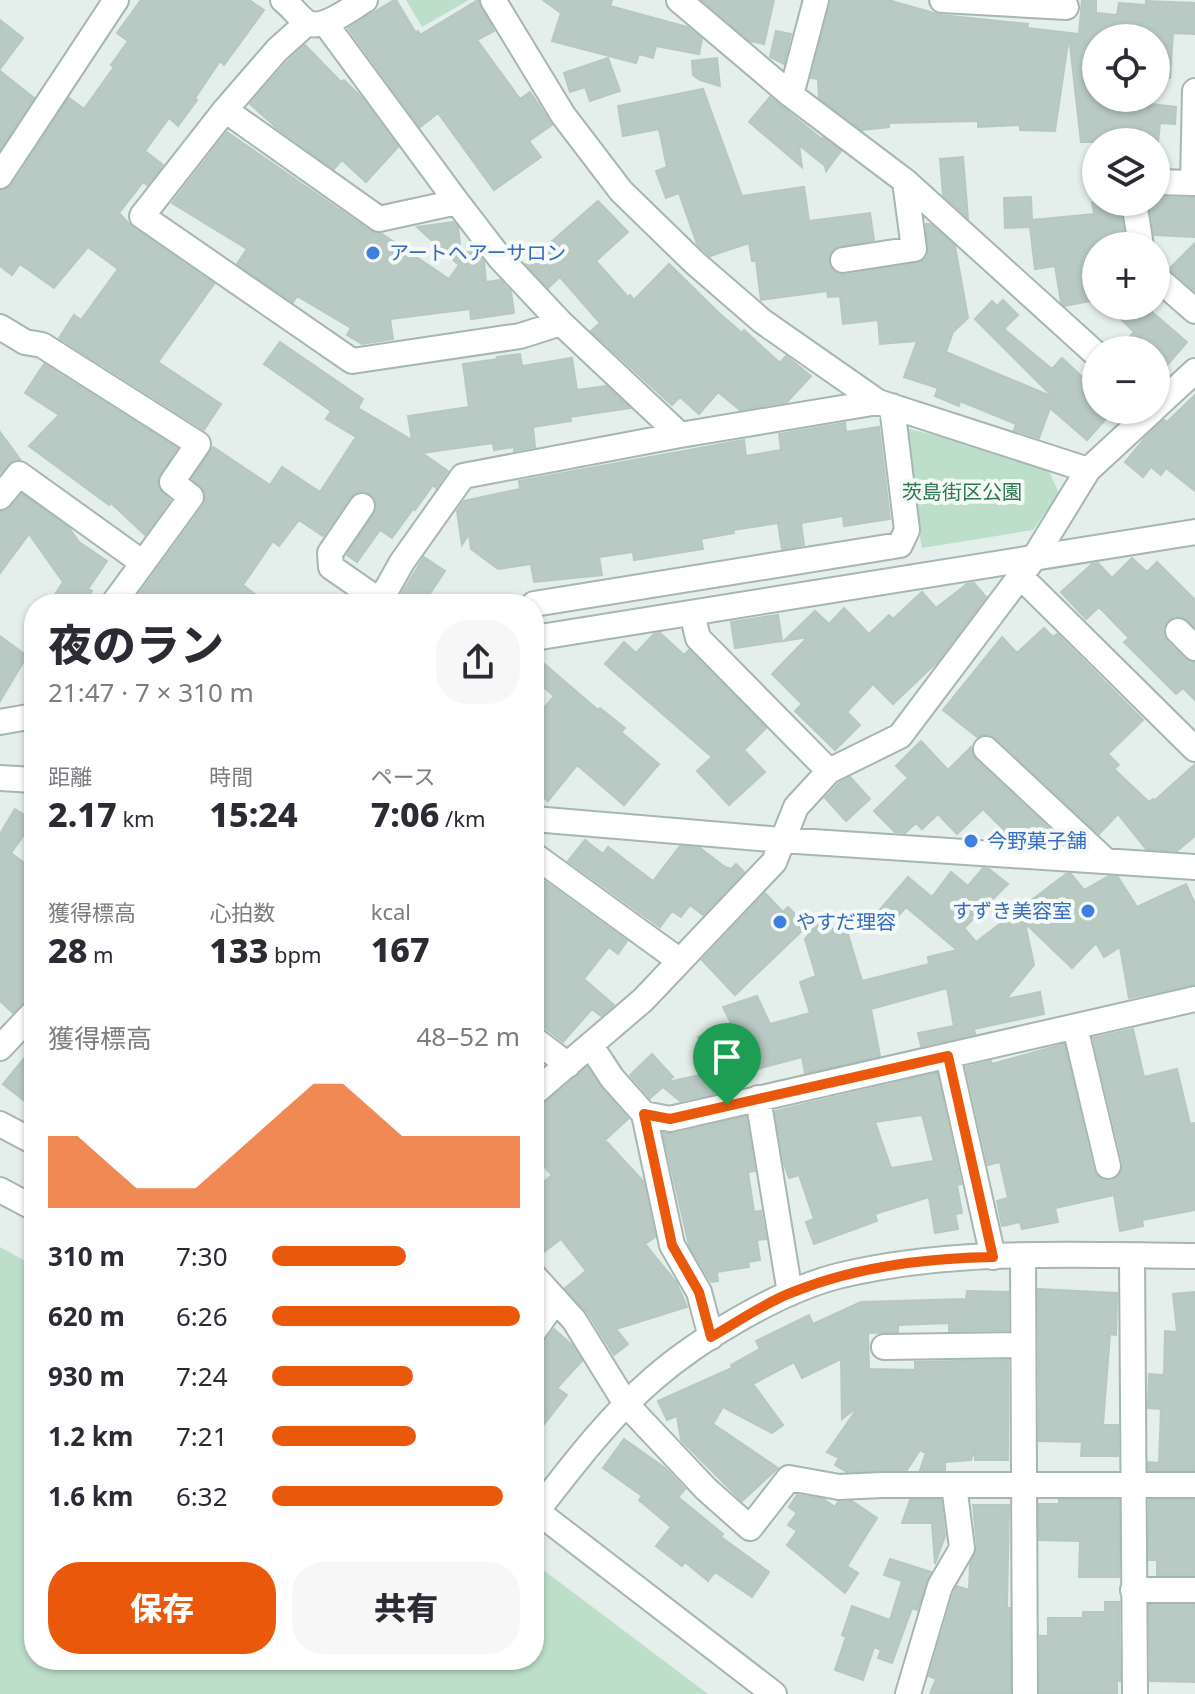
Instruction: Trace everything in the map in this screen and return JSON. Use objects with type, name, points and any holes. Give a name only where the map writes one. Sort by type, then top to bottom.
[{"type":"street","points":[[0,176],[116,0]]},
{"type":"street","points":[[283,0],[316,23],[500,258],[561,323],[680,435]]},
{"type":"street","points":[[365,0],[316,23],[277,50],[225,110],[142,216],[352,361],[520,336],[561,323]]},
{"type":"street","points":[[493,0],[563,115],[621,191],[762,321],[885,404],[1088,470]]},
{"type":"street","points":[[679,0],[791,95],[905,181],[1082,341]]},
{"type":"street","points":[[791,95],[816,0]]},
{"type":"street","points":[[942,0],[1031,2],[1066,7]]},
{"type":"street","points":[[1170,182],[1194,183],[1195,91]]},
{"type":"street","points":[[225,110],[379,219],[457,202]]},
{"type":"street","points":[[843,260],[914,249],[905,181]]},
{"type":"street","points":[[1170,289],[1195,311]]},
{"type":"street","points":[[0,327],[25,342],[42,345],[198,444],[172,482],[191,497],[120,594]]},
{"type":"street","points":[[1170,393],[1195,371]]},
{"type":"street","points":[[386,594],[402,562],[463,476],[680,435],[885,404]]},
{"type":"street","points":[[544,602],[900,545],[907,530],[885,404]]},
{"type":"street","points":[[544,1085],[643,1000],[774,862],[796,807],[829,771],[900,736],[1027,567],[1088,470],[1137,424]]},
{"type":"street","points":[[0,497],[19,474],[143,563]]},
{"type":"street","points":[[362,506],[330,553],[331,567],[368,594]]},
{"type":"street","points":[[544,636],[1027,567],[1195,532]]},
{"type":"street","points":[[1027,567],[1195,749]]},
{"type":"street","points":[[692,613],[698,638],[829,771]]},
{"type":"street","points":[[0,722],[24,718]]},
{"type":"street","points":[[986,749],[1105,860]]},
{"type":"street","points":[[0,778],[24,779]]},
{"type":"street","points":[[544,820],[782,840],[1193,865]]},
{"type":"street","points":[[544,862],[680,961]]},
{"type":"street","points":[[644,1114],[670,1119],[1195,999]]},
{"type":"street","points":[[0,1048],[24,1023]]},
{"type":"street","points":[[1075,1027],[1108,1166]]},
{"type":"street","points":[[591,1046],[612,1078],[644,1114],[672,1245],[699,1292],[711,1337]]},
{"type":"street","points":[[544,1047],[568,1065]]},
{"type":"street","points":[[948,1056],[993,1257]]},
{"type":"street","points":[[758,1098],[790,1293]]},
{"type":"street","points":[[0,1124],[24,1137]]},
{"type":"street","points":[[0,1190],[24,1203]]},
{"type":"street","points":[[1132,1256],[1135,1694]]},
{"type":"street","points":[[544,1501],[626,1404],[654,1378],[711,1337],[790,1293],[837,1277],[948,1258],[1195,1256]]},
{"type":"street","points":[[1023,1257],[1025,1694]]},
{"type":"street","points":[[544,1287],[574,1320],[626,1404],[706,1489],[750,1528],[789,1478],[839,1487],[1195,1485]]},
{"type":"street","points":[[544,1317],[556,1300]]},
{"type":"street","points":[[884,1347],[1023,1345]]},
{"type":"street","points":[[908,1694],[940,1586],[962,1548],[954,1485]]},
{"type":"street","points":[[544,1516],[774,1694]]},
{"type":"street","points":[[1133,1590],[1195,1590]]},
{"type":"green space","points":[[406,0],[469,0],[422,27]]},
{"type":"green space","name":"茨島街区公園","points":[[910,429],[1045,463],[1059,493],[1033,530],[922,548],[902,439]]},
{"type":"green space","points":[[0,1247],[24,1260],[24,1670],[544,1670],[544,1571],[708,1694],[0,1694]]},
{"type":"building","points":[[141,0],[249,0],[264,10],[224,65],[220,61],[178,126],[169,118],[145,151],[163,165],[147,185],[143,182],[119,213],[133,228],[214,284],[158,362],[221,404],[204,430],[59,338],[74,315],[81,320],[118,269],[88,247],[54,288],[20,264],[12,275],[0,266],[0,191],[13,184],[69,98],[84,109],[128,41],[117,33]]},
{"type":"building","points":[[394,0],[420,35],[478,0],[494,31],[477,40],[520,99],[530,92],[552,125],[529,141],[541,157],[494,190],[438,113],[420,127],[348,28]]},
{"type":"building","points":[[543,0],[612,0],[610,6],[687,27],[702,39],[699,54],[656,46],[653,58],[639,54],[636,63],[552,41],[561,13]]},
{"type":"building","points":[[702,0],[774,0],[764,44],[750,41]]},
{"type":"building","points":[[831,0],[888,0],[941,15],[1028,24],[1027,28],[1079,34],[1082,0],[1096,0],[1096,13],[1117,15],[1119,3],[1195,3],[1195,34],[1173,33],[1170,78],[1170,24],[1082,24],[1082,112],[1170,112],[1170,106],[1176,107],[1175,124],[1160,123],[1159,128],[1082,128],[1081,142],[1069,36],[1055,131],[1020,130],[1020,125],[978,127],[978,121],[889,123],[889,127],[862,130],[819,98],[818,79],[811,78]]},
{"type":"building","points":[[0,20],[23,38],[0,69]]},
{"type":"building","points":[[776,31],[791,34],[784,64],[770,57]]},
{"type":"building","points":[[305,45],[341,82],[344,80],[360,96],[398,147],[366,182],[342,160],[334,169],[278,129],[250,104]]},
{"type":"building","points":[[608,58],[620,91],[590,101],[585,87],[570,92],[564,73]]},
{"type":"building","points":[[717,58],[720,86],[693,75],[692,61]]},
{"type":"building","points":[[0,71],[34,98],[0,149]]},
{"type":"building","points":[[703,89],[742,196],[804,187],[809,221],[870,213],[874,240],[834,248],[829,255],[832,270],[845,275],[923,261],[928,256],[926,224],[930,224],[955,246],[968,318],[953,332],[946,352],[1053,397],[975,319],[992,301],[997,306],[1003,300],[1018,315],[1004,329],[1052,369],[1062,358],[1082,377],[1082,424],[1101,424],[1087,440],[1050,408],[1039,438],[1014,430],[1016,424],[960,401],[959,406],[935,396],[938,388],[904,377],[917,341],[880,344],[878,320],[843,324],[840,296],[828,297],[827,291],[761,300],[756,261],[752,261],[749,243],[710,256],[697,244],[679,193],[666,198],[656,171],[667,167],[659,129],[623,136],[618,106]]},
{"type":"building","points":[[770,97],[841,151],[826,171],[825,166],[799,145],[802,167],[749,122]]},
{"type":"building","points":[[227,132],[370,231],[382,234],[449,279],[459,265],[417,227],[453,222],[458,227],[461,253],[476,251],[484,261],[486,282],[500,280],[511,292],[514,313],[471,319],[470,309],[390,319],[393,339],[362,344],[347,335],[351,328],[297,296],[293,302],[237,264],[247,249],[172,203]]},
{"type":"building","points":[[963,157],[968,218],[943,195],[940,159]]},
{"type":"building","points":[[1031,197],[1032,220],[1082,215],[1121,216],[1124,232],[1082,232],[1082,303],[1065,306],[1061,302],[1055,266],[1035,269],[1030,227],[1005,228],[1004,198]]},
{"type":"building","points":[[1170,197],[1195,198],[1195,237],[1154,232],[1151,216],[1170,216]]},
{"type":"building","points":[[598,201],[628,232],[596,261],[628,297],[630,295],[634,300],[669,264],[719,313],[742,333],[744,330],[780,363],[786,356],[811,376],[787,402],[740,410],[718,392],[699,414],[680,397],[672,405],[591,331],[600,323],[560,277],[548,288],[526,264]]},
{"type":"building","points":[[1195,243],[1195,291],[1170,268]]},
{"type":"building","points":[[1122,320],[1161,320],[1187,342],[1170,362],[1170,336],[1131,336],[1134,332]]},
{"type":"building","points":[[280,342],[363,399],[358,408],[412,440],[408,416],[469,407],[463,364],[497,357],[520,354],[522,366],[572,358],[577,390],[606,386],[630,408],[570,417],[571,421],[533,427],[535,447],[514,451],[514,447],[494,450],[493,443],[422,453],[448,471],[436,488],[433,485],[392,538],[380,530],[357,562],[347,555],[377,508],[375,499],[364,491],[350,497],[323,536],[299,520],[279,546],[273,541],[243,585],[255,594],[139,594],[204,505],[204,491],[192,479],[213,447],[270,485],[282,467],[320,492],[356,437],[326,419],[331,411],[264,364]]},
{"type":"building","points":[[44,364],[177,448],[157,480],[159,489],[170,500],[145,535],[111,503],[109,505],[29,446],[59,415],[25,393]]},
{"type":"building","points":[[1195,395],[1195,491],[1166,468],[1161,475],[1151,467],[1143,477],[1125,462],[1146,437],[1160,424],[1170,424],[1170,419]]},
{"type":"building","points":[[845,423],[846,432],[879,427],[890,519],[844,526],[843,516],[801,523],[804,545],[782,549],[778,523],[733,530],[734,533],[701,539],[703,549],[634,560],[633,552],[599,557],[602,575],[534,582],[531,564],[498,569],[471,549],[469,534],[462,545],[457,511],[464,501],[520,489],[519,481],[744,440],[746,456],[781,450],[779,434]]},
{"type":"building","points":[[0,432],[20,459],[13,460],[0,473]]},
{"type":"building","points":[[22,494],[70,529],[79,542],[107,561],[88,589],[92,591],[90,594],[55,594],[63,582],[29,534],[0,573],[0,512],[11,507]]},
{"type":"building","points":[[424,557],[445,571],[430,594],[402,593]]},
{"type":"building","points":[[1132,558],[1147,572],[1157,562],[1195,600],[1195,627],[1183,617],[1175,616],[1163,628],[1167,642],[1185,659],[1195,663],[1195,700],[1183,688],[1176,694],[1124,642],[1129,638],[1099,607],[1086,619],[1061,592],[1092,564],[1098,563],[1112,578]]},
{"type":"building","points":[[974,583],[986,597],[937,662],[893,704],[873,684],[847,712],[860,725],[835,750],[795,711],[802,704],[772,674],[808,637],[784,641],[815,611],[829,624],[844,608],[869,634],[889,615],[893,619],[922,592],[936,608],[967,584]]},
{"type":"building","points":[[778,615],[782,641],[735,648],[731,622]]},
{"type":"building","points":[[1044,628],[1053,637],[1057,634],[1143,720],[1108,754],[1119,765],[1114,769],[1149,802],[1154,801],[1195,764],[1195,836],[1177,851],[1146,849],[1118,814],[1099,834],[996,738],[989,734],[977,737],[943,710],[1002,637],[1017,653]]},
{"type":"building","points":[[660,633],[684,655],[689,650],[766,728],[744,750],[765,772],[729,805],[697,771],[712,757],[605,664],[624,642],[636,653],[654,634]]},
{"type":"building","points":[[0,636],[24,654],[24,661],[0,701]]},
{"type":"building","points":[[544,664],[598,710],[600,708],[625,728],[621,732],[659,764],[624,805],[577,765],[548,801],[544,798],[544,708],[554,696],[544,688]]},
{"type":"building","points":[[921,741],[948,770],[971,747],[976,760],[1057,836],[1050,842],[1025,841],[1015,830],[1009,835],[983,809],[957,834],[938,814],[922,829],[916,823],[905,833],[895,832],[874,811],[908,778],[896,766]]},
{"type":"building","points":[[850,777],[870,799],[846,821],[825,798],[839,783]]},
{"type":"building","points":[[15,809],[24,815],[24,835],[11,853],[24,863],[24,1001],[13,1013],[0,1001],[0,834]]},
{"type":"building","points":[[585,840],[603,854],[608,847],[653,881],[680,846],[700,848],[725,867],[731,869],[736,864],[744,872],[703,915],[690,905],[681,917],[672,911],[660,927],[568,861]]},
{"type":"building","points":[[983,868],[1008,884],[964,928],[976,942],[1066,874],[1071,874],[1084,890],[1109,876],[1118,877],[1137,907],[1186,884],[1195,904],[1195,984],[1129,998],[1120,947],[1104,957],[1096,943],[1072,968],[1025,923],[1034,965],[1006,999],[1040,992],[1044,1014],[974,1029],[975,1034],[921,1046],[918,1033],[954,1026],[947,988],[871,1009],[880,1056],[805,1073],[802,1057],[750,1071],[749,1066],[717,1076],[698,1037],[731,1023],[723,1007],[757,996],[770,1024],[810,1013],[800,982],[816,976],[805,939],[821,919],[839,934],[847,931],[862,981],[929,964],[928,957],[957,950],[906,907],[891,924],[878,912],[908,877],[932,897],[951,872],[968,886]]},
{"type":"building","points":[[544,881],[627,941],[618,954],[609,947],[584,979],[614,1005],[601,1016],[592,1009],[563,1042],[544,1027]]},
{"type":"building","points":[[765,893],[783,912],[788,907],[807,926],[735,995],[702,960]]},
{"type":"building","points":[[1133,1029],[1144,1077],[1177,1069],[1190,1124],[1195,1123],[1195,1210],[1142,1220],[1143,1226],[1120,1231],[1114,1195],[1055,1208],[1058,1222],[1022,1229],[1020,1222],[1002,1226],[997,1201],[1008,1198],[1000,1162],[988,1165],[966,1067],[991,1061],[992,1064],[1064,1044],[1093,1169],[1098,1177],[1111,1181],[1119,1176],[1123,1163],[1093,1038]]},
{"type":"building","points":[[652,1054],[673,1077],[668,1082],[709,1073],[714,1094],[680,1101],[663,1087],[650,1098],[630,1075]]},
{"type":"building","points":[[24,1058],[24,1100],[3,1084]]},
{"type":"building","points":[[587,1067],[628,1119],[602,1143],[607,1142],[643,1181],[655,1237],[645,1244],[676,1282],[687,1307],[616,1329],[628,1344],[614,1355],[587,1312],[565,1288],[586,1271],[561,1239],[544,1252],[544,1182],[552,1175],[544,1166],[544,1104]]},
{"type":"building","points":[[937,1073],[961,1184],[957,1185],[962,1213],[955,1214],[958,1229],[935,1233],[929,1197],[875,1214],[877,1221],[814,1244],[806,1222],[814,1219],[799,1175],[789,1178],[775,1111]],"holes":[[[922,1115],[934,1161],[891,1168],[875,1122]]]},
{"type":"building","points":[[746,1117],[755,1171],[748,1172],[754,1212],[761,1211],[766,1239],[757,1240],[760,1260],[748,1262],[749,1267],[717,1272],[718,1281],[711,1282],[689,1245],[663,1133],[673,1134]]},
{"type":"building","points":[[1038,1289],[1117,1293],[1116,1335],[1110,1334],[1103,1425],[1118,1425],[1118,1456],[1081,1456],[1082,1442],[1039,1441]]},
{"type":"building","points":[[967,1291],[1008,1292],[1008,1330],[949,1331],[949,1323],[898,1325],[898,1332],[868,1333],[869,1369],[915,1370],[915,1362],[1008,1360],[1008,1460],[975,1460],[975,1449],[971,1460],[945,1462],[945,1470],[920,1470],[926,1453],[920,1450],[907,1470],[847,1472],[835,1465],[839,1458],[827,1452],[859,1406],[842,1419],[841,1359],[802,1378],[794,1362],[753,1384],[783,1425],[772,1433],[723,1407],[713,1424],[778,1468],[742,1501],[681,1440],[677,1416],[667,1420],[658,1401],[732,1368],[731,1365],[760,1349],[756,1341],[809,1315],[813,1324],[861,1302],[966,1299]]},
{"type":"building","points":[[1195,1292],[1195,1470],[1148,1470],[1148,1462],[1159,1463],[1161,1409],[1148,1408],[1149,1374],[1164,1375],[1165,1331],[1177,1332],[1173,1294]]},
{"type":"building","points":[[554,1329],[572,1345],[582,1361],[557,1388],[567,1395],[544,1424],[544,1341]]},
{"type":"building","points":[[624,1439],[665,1468],[685,1489],[678,1497],[723,1534],[721,1537],[769,1572],[752,1597],[715,1572],[708,1581],[685,1562],[682,1566],[656,1546],[671,1527],[639,1500],[642,1496],[603,1468]]},
{"type":"building","points":[[797,1495],[823,1499],[835,1507],[838,1502],[852,1501],[877,1518],[847,1566],[858,1573],[845,1593],[787,1545],[797,1531],[788,1525],[797,1513],[789,1507]]},
{"type":"building","points":[[910,1500],[941,1500],[945,1536],[935,1564],[932,1523],[902,1523]]},
{"type":"building","points":[[1059,1500],[1119,1500],[1119,1577],[1079,1577],[1080,1541],[1039,1540],[1039,1504],[1059,1504]]},
{"type":"building","points":[[1149,1500],[1195,1500],[1195,1575],[1157,1575],[1157,1560],[1149,1560]]},
{"type":"building","points":[[973,1505],[1009,1505],[1007,1608],[1010,1608],[1010,1694],[930,1694],[936,1679],[929,1676],[954,1592],[957,1586],[969,1590],[970,1564],[977,1547]]},
{"type":"building","points":[[890,1559],[931,1572],[917,1610],[912,1608],[892,1663],[878,1658],[881,1650],[874,1647],[863,1680],[835,1670],[846,1637],[842,1635],[852,1606],[890,1620],[902,1581],[884,1575]]},
{"type":"building","points":[[1105,1602],[1119,1602],[1120,1681],[1117,1681],[1117,1694],[1040,1694],[1040,1636],[1048,1636],[1048,1618],[1083,1618],[1083,1612],[1105,1612]]},
{"type":"building","points":[[1149,1605],[1195,1605],[1195,1682],[1150,1681]]},
{"type":"place","name":"アートヘアーサロン","points":[[373,253]]},
{"type":"place","name":"今野菓子舗","points":[[971,841]]},
{"type":"place","name":"すずき美容室","points":[[1088,911]]},
{"type":"place","name":"やすだ理容","points":[[780,922]]},
{"type":"route","points":[[948,1056],[993,1257],[948,1258],[837,1277],[790,1293],[711,1337],[699,1292],[672,1245],[644,1114],[670,1119],[727,1105],[948,1056]]}]
